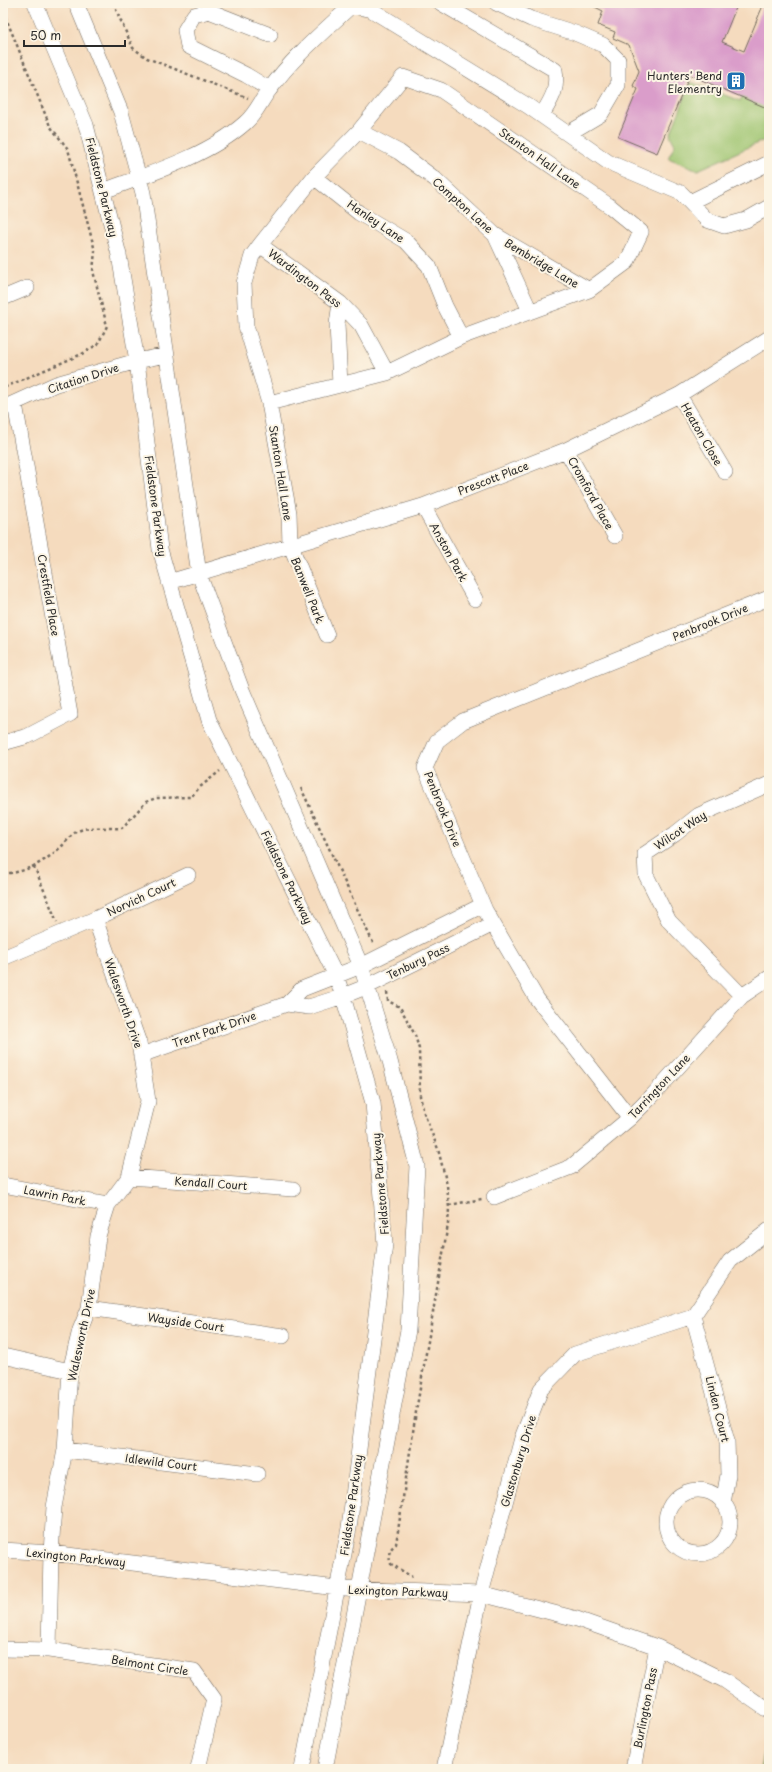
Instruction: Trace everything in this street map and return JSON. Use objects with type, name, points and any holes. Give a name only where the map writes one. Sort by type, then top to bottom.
[{"type":"street","name":"Fieldstone Parkway","points":[[35,3],[86,125],[120,255],[137,360],[160,549],[209,720],[336,976],[373,1103],[385,1244],[349,1528],[302,1769]]},
{"type":"street","name":"Fieldstone Parkway","points":[[76,3],[122,112],[143,193],[199,574],[242,690],[361,966],[390,1061],[417,1166],[408,1330],[325,1769]]},
{"type":"street","points":[[441,3],[555,70],[557,82],[554,93],[542,115]]},
{"type":"street","points":[[496,3],[531,19],[575,33],[603,45],[618,60],[618,85],[600,114],[569,133]]},
{"type":"street","points":[[103,191],[203,152],[245,123],[261,104],[269,89],[313,41],[351,6],[367,7],[542,115],[608,162],[680,193],[707,220],[724,226],[746,220],[769,207]]},
{"type":"street","points":[[269,89],[246,75],[188,46],[185,30],[194,15],[209,11],[270,35]]},
{"type":"street","name":"Stanton Hall Lane","points":[[269,402],[387,373],[461,337],[589,290],[627,262],[641,232],[611,207],[441,90],[403,77],[359,131],[314,176],[260,245],[252,256],[244,283],[246,326],[269,402],[289,513],[290,544]]},
{"type":"street","name":"Compton Lane","points":[[359,131],[399,152],[435,179],[495,235],[530,311]]},
{"type":"street","points":[[690,202],[769,163]]},
{"type":"street","name":"Hanley Lane","points":[[314,176],[360,213],[406,241],[429,266],[445,306],[461,337]]},
{"type":"street","name":"Bembridge Lane","points":[[495,235],[589,290]]},
{"type":"street","name":"Wardington Pass","points":[[260,245],[340,303],[361,325],[387,373]]},
{"type":"street","points":[[3,298],[28,288]]},
{"type":"street","points":[[340,303],[337,324],[340,385]]},
{"type":"street","name":"Prescott Place","points":[[170,582],[290,544],[423,506],[566,450],[679,395],[769,338]]},
{"type":"street","name":"Citation Drive","points":[[9,406],[56,384],[137,360],[166,355]]},
{"type":"street","name":"Heaton Close","points":[[679,395],[724,472]]},
{"type":"street","name":"Crestfield Place","points":[[3,743],[28,736],[70,714],[9,406]]},
{"type":"street","name":"Cromford Place","points":[[566,450],[615,536]]},
{"type":"street","name":"Anston Park","points":[[423,506],[475,599]]},
{"type":"street","name":"Banwell Park","points":[[290,544],[327,636]]},
{"type":"street","name":"Penbrook Drive","points":[[630,1118],[537,999],[493,924],[483,905],[425,768],[437,741],[463,721],[769,598]]},
{"type":"street","name":"Wilcot Way","points":[[742,996],[669,921],[646,875],[645,854],[699,815],[769,784]]},
{"type":"street","name":"Norvich Court","points":[[3,958],[95,919],[188,876]]},
{"type":"street","name":"Tenbury Pass","points":[[336,976],[361,966],[483,905]]},
{"type":"street","name":"Walesworth Drive","points":[[51,1553],[54,1507],[65,1450],[70,1371],[80,1330],[89,1308],[98,1236],[108,1205],[129,1177],[148,1101],[139,1043],[95,919]]},
{"type":"street","name":"Tenbury Pass","points":[[343,996],[368,986],[493,924]]},
{"type":"street","name":"Trent Park Drive","points":[[141,1054],[287,1004],[302,989],[336,976]]},
{"type":"street","name":"Tarrington Lane","points":[[494,1197],[571,1166],[630,1118],[652,1096],[742,996],[769,978]]},
{"type":"street","name":"Trent Park Drive","points":[[287,1004],[309,1007],[343,996]]},
{"type":"street","name":"Kendall Court","points":[[129,1177],[293,1189]]},
{"type":"street","name":"Lawrin Park","points":[[3,1185],[108,1205]]},
{"type":"street","points":[[693,1316],[730,1261],[769,1230]]},
{"type":"street","name":"Wayside Court","points":[[89,1308],[283,1336]]},
{"type":"street","name":"Linden Court","points":[[693,1316],[727,1441],[728,1475],[723,1503]]},
{"type":"street","name":"Glastonbury Drive","points":[[444,1769],[481,1594],[522,1438],[541,1389],[574,1354],[693,1316]]},
{"type":"street","points":[[3,1356],[70,1371]]},
{"type":"street","name":"Idlewild Court","points":[[65,1450],[257,1474]]},
{"type":"street","points":[[694,1490],[705,1491],[715,1495],[723,1503],[728,1512],[730,1522],[726,1537],[716,1549],[706,1553],[696,1554],[686,1552],[677,1547],[670,1539],[666,1519],[669,1508],[675,1499],[684,1493],[694,1490]]},
{"type":"street","name":"Lexington Parkway","points":[[3,1550],[51,1553],[337,1589],[481,1594],[577,1619],[657,1647],[724,1680],[769,1712]]},
{"type":"street","points":[[49,1650],[51,1553]]},
{"type":"street","name":"Burlington Pass","points":[[633,1769],[657,1647]]},
{"type":"street","name":"Belmont Circle","points":[[3,1649],[49,1650],[194,1671],[214,1699],[198,1769]]},
{"type":"path","points":[[113,3],[133,48],[147,58],[261,104]]},
{"type":"path","points":[[3,11],[50,126],[68,149],[95,251],[93,271],[107,326],[98,344],[82,354],[3,388]]},
{"type":"path","points":[[3,873],[34,866],[49,858],[76,832],[90,827],[102,829],[122,828],[146,802],[156,798],[191,797],[200,787],[222,770]]},
{"type":"path","points":[[298,783],[347,884],[379,957]]},
{"type":"path","points":[[34,866],[61,933]]},
{"type":"path","points":[[387,976],[391,985],[387,996],[388,1001],[400,1007],[415,1035],[419,1049],[420,1096],[424,1113],[438,1149],[449,1205],[448,1224],[411,1443],[401,1516],[396,1544],[392,1547],[388,1555],[391,1564],[416,1579]]},
{"type":"path","points":[[449,1205],[494,1197]]},
{"type":"green space","points":[[691,82],[740,101],[742,97],[769,108],[769,138],[698,170],[668,158],[675,145],[670,135]]},
{"type":"green space","points":[[766,1738],[769,1741],[769,1769],[760,1769]]},
{"type":"building","name":"Hunters' Bend Elementry","points":[[587,3],[738,3],[722,42],[744,51],[764,3],[769,3],[769,109],[690,75],[657,153],[618,137],[638,89],[633,86],[639,71],[629,45],[613,38],[615,32],[598,25],[603,11]]},
{"type":"place","name":"Hunters' Bend Elementry","points":[[736,81]]}]
